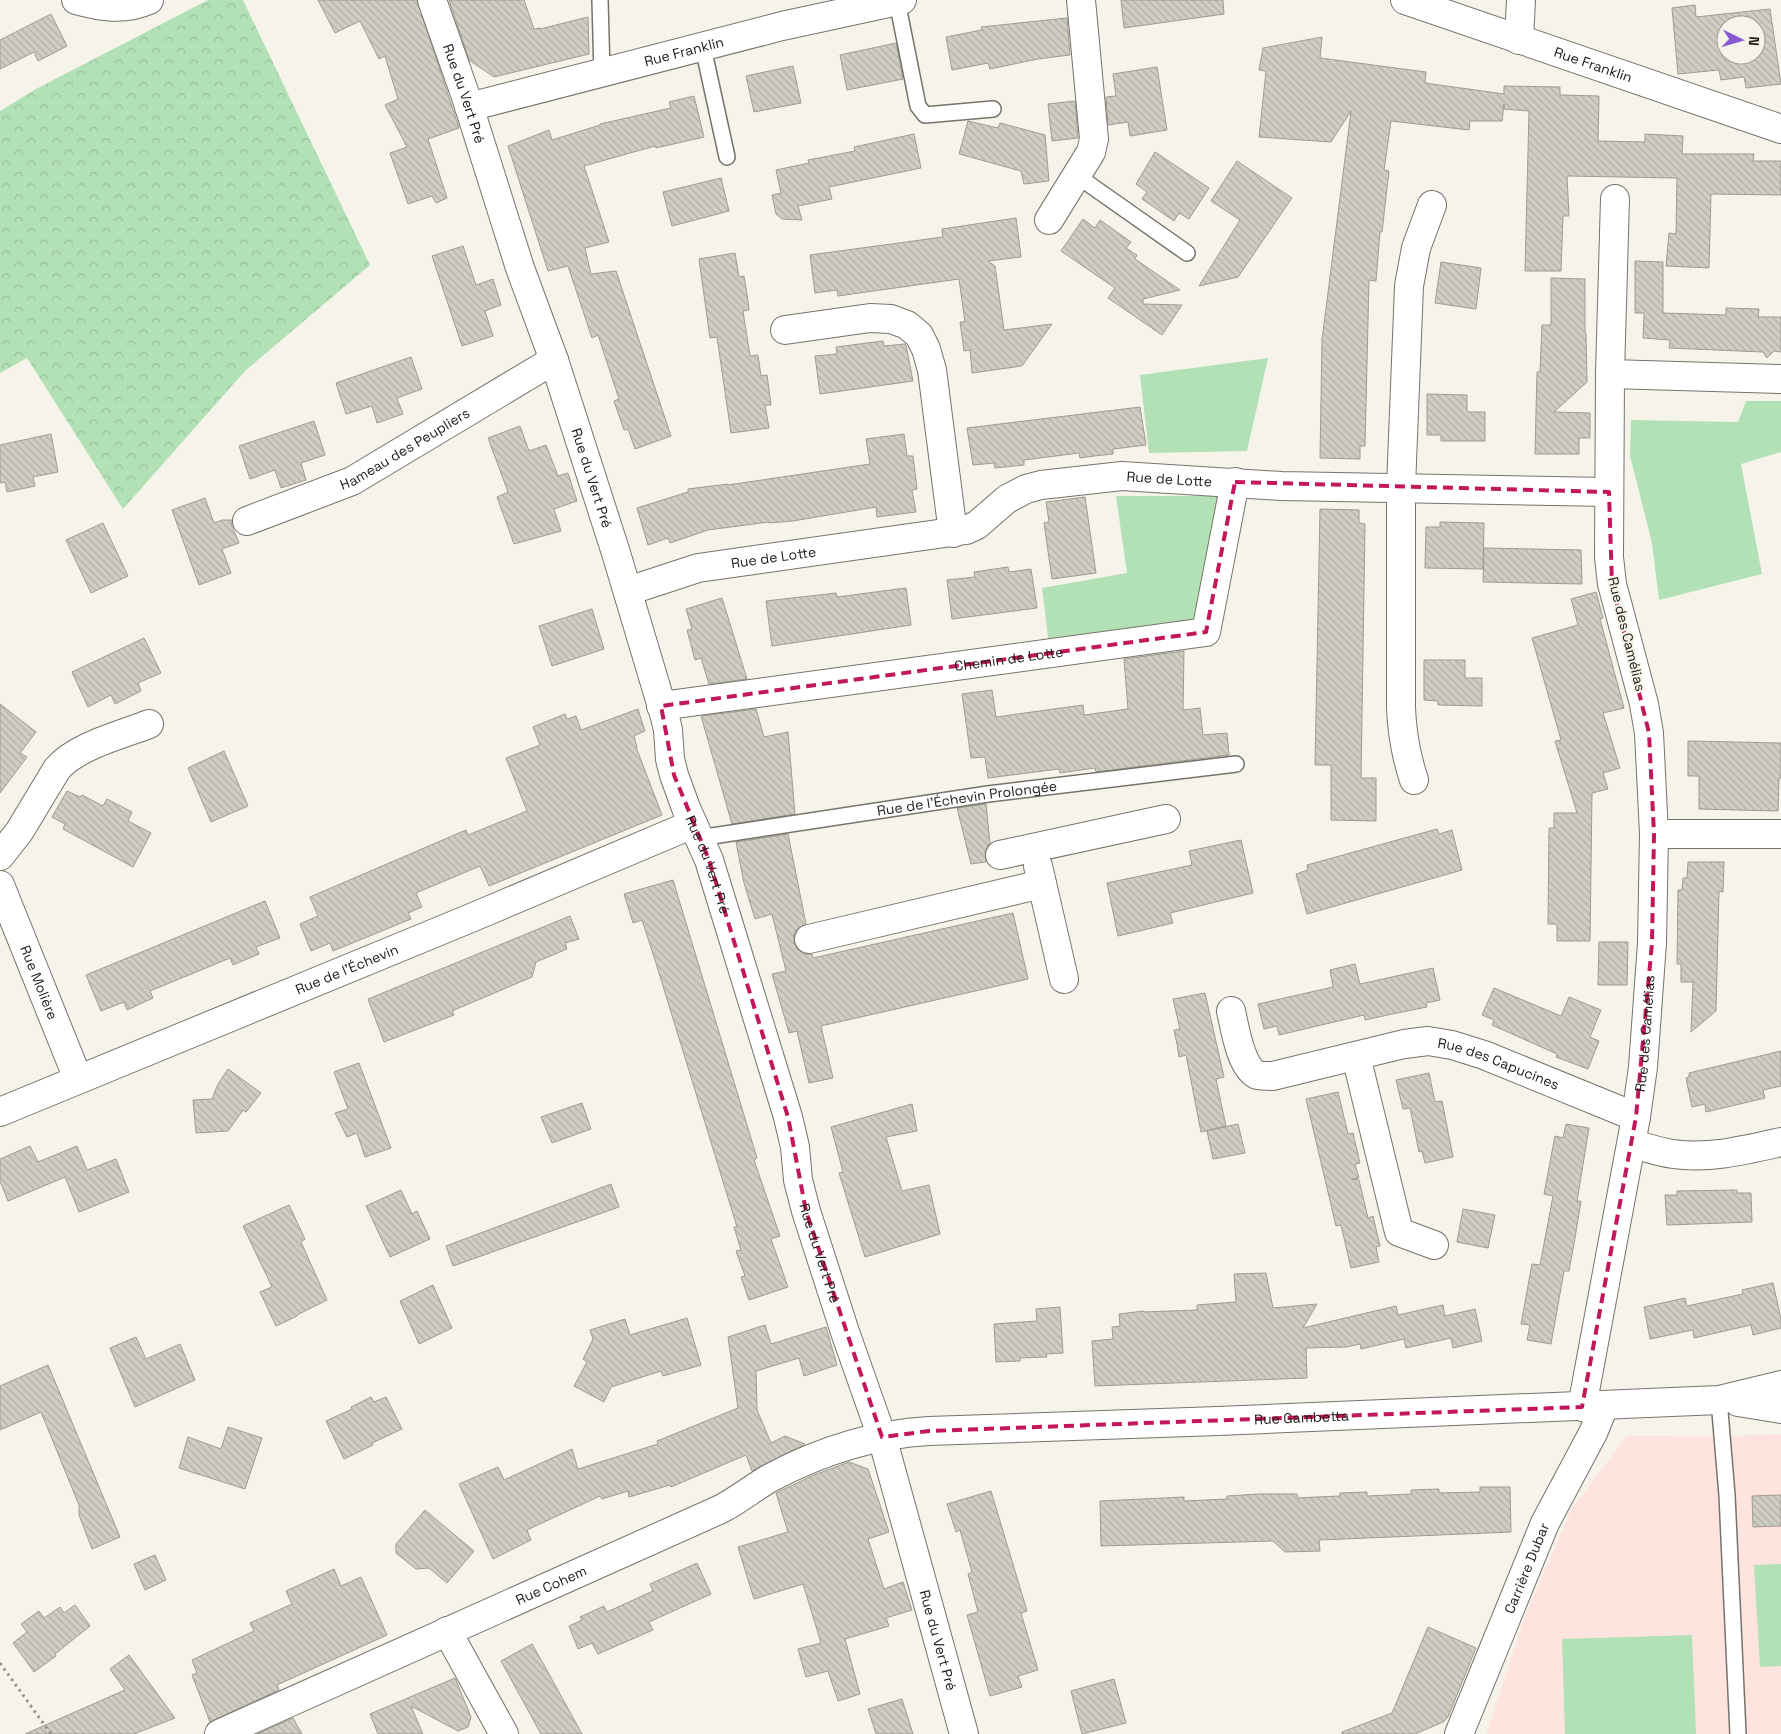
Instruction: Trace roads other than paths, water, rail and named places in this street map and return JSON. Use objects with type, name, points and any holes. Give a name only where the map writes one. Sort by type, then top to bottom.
[{"type":"street","points":[[76,0],[98,6],[129,7],[149,0]]},
{"type":"street","name":"Rue du Vert Pré","points":[[432,0],[469,107],[520,268],[554,360],[628,591],[668,730],[670,759],[674,775],[709,860],[788,1117],[795,1147],[798,1180],[806,1211],[845,1332],[882,1437],[964,1734]]},
{"type":"street","points":[[1049,220],[1091,152],[1094,139],[1081,0]]},
{"type":"street","name":"Rue Franklin","points":[[1405,0],[1781,129]]},
{"type":"street","points":[[1519,40],[1522,0]]},
{"type":"street","name":"Rue Franklin","points":[[469,107],[782,26],[899,1]]},
{"type":"street","name":"Rue des Camélias","points":[[1593,1406],[1643,1067],[1652,944],[1654,834],[1650,733],[1612,584],[1610,557],[1608,492],[1615,199]]},
{"type":"street","points":[[1414,780],[1407,759],[1401,708],[1401,488],[1408,286],[1416,248],[1432,205]]},
{"type":"street","points":[[785,330],[870,318],[891,319],[907,325],[919,335],[926,349],[932,370],[953,533]]},
{"type":"street","name":"Hameau des Peupliers","points":[[247,521],[352,482],[554,360]]},
{"type":"street","points":[[1610,374],[1781,379]]},
{"type":"street","name":"Rue de Lotte","points":[[628,591],[698,568],[966,530],[977,525],[1017,492],[1041,485],[1122,476],[1281,486],[1608,492]]},
{"type":"street","name":"Chemin de Lotte","points":[[661,706],[1206,632],[1235,482]]},
{"type":"street","points":[[0,856],[19,832],[64,760],[75,753],[149,724]]},
{"type":"street","points":[[1000,855],[1166,818]]},
{"type":"street","name":"Rue de l'Échevin","points":[[0,1112],[471,918],[696,831]]},
{"type":"street","points":[[1654,834],[1781,834]]},
{"type":"street","points":[[1034,847],[1064,979]]},
{"type":"street","points":[[809,939],[1042,884]]},
{"type":"street","name":"Rue Molière","points":[[0,885],[78,1079]]},
{"type":"street","name":"Rue des Capucines","points":[[1230,1011],[1244,1060],[1251,1070],[1258,1075],[1273,1076],[1404,1044],[1428,1042],[1452,1045],[1484,1055],[1636,1117]]},
{"type":"street","points":[[1356,1056],[1399,1232],[1434,1245]]},
{"type":"street","points":[[1632,1144],[1672,1154],[1700,1156],[1742,1151],[1781,1142]]},
{"type":"street","name":"Rue Gambetta","points":[[882,1437],[928,1431],[1719,1400],[1781,1385]]},
{"type":"street","name":"Rue Gambetta","points":[[1719,1400],[1781,1409]]},
{"type":"street","name":"Carrière Dubar","points":[[1458,1734],[1545,1522],[1593,1433],[1593,1406]]},
{"type":"street","name":"Rue Cohem","points":[[219,1734],[721,1509],[768,1479],[799,1464],[860,1442],[882,1437]]},
{"type":"street","points":[[447,1631],[504,1734]]},
{"type":"lane","points":[[600,0],[602,73]]},
{"type":"lane","points":[[899,1],[918,106],[925,115],[993,109]]},
{"type":"lane","points":[[705,47],[706,60],[727,157]]},
{"type":"lane","points":[[1076,175],[1187,253]]},
{"type":"lane","name":"Rue de l'Échevin Prolongée","points":[[696,831],[1236,764]]},
{"type":"lane","points":[[1719,1400],[1727,1494],[1738,1734]]}]
